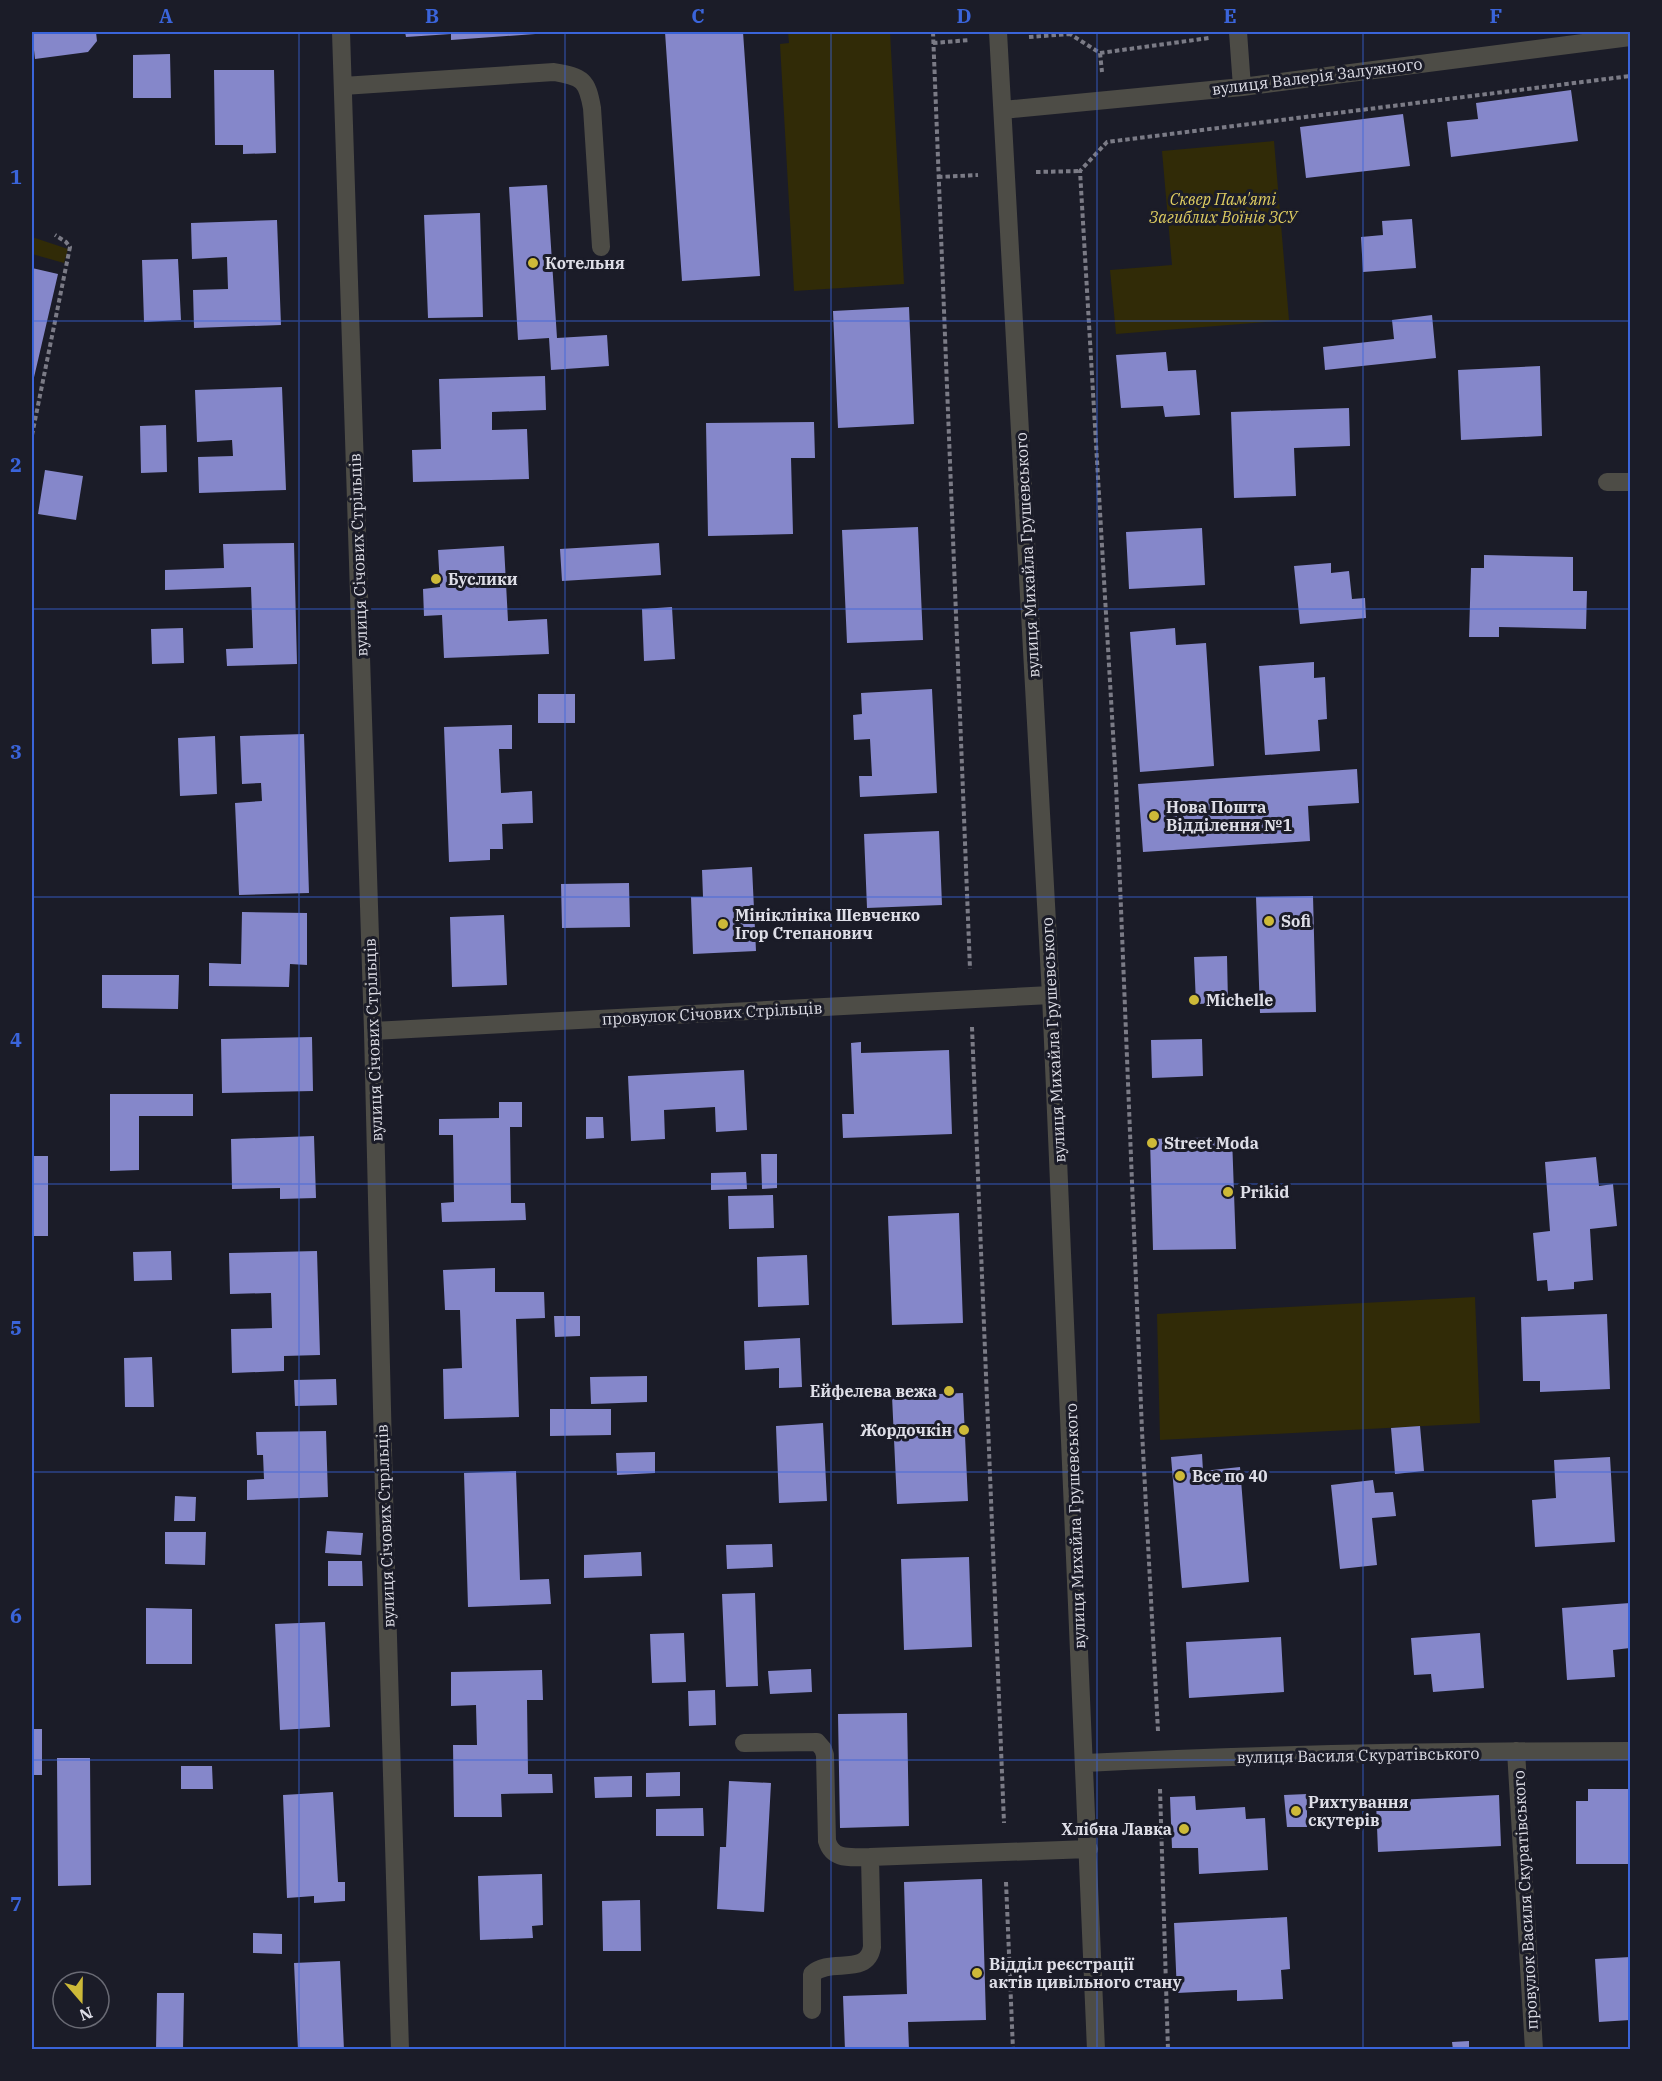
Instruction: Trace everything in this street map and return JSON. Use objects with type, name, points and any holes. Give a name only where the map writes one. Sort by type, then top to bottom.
[{"type":"street","name":"вулиця Січових Стрільців","points":[[341,32],[373,1031],[400,2049]]},
{"type":"street","name":"вулиця Михайла Грушевського","points":[[998,32],[1051,995],[1096,2049]]},
{"type":"street","points":[[1238,33],[1242,87]]},
{"type":"street","name":"вулиця Валерія Залужного","points":[[1003,110],[1242,87],[1630,37]]},
{"type":"street","points":[[343,86],[554,72],[574,76],[588,88],[592,108],[601,247]]},
{"type":"street","points":[[1607,482],[1630,482]]},
{"type":"street","name":"провулок Січових Стрільців","points":[[373,1031],[1051,995]]},
{"type":"street","points":[[744,1743],[817,1742],[823,1749],[827,1840],[829,1849],[836,1856],[870,1857],[1089,1849]]},
{"type":"street","name":"вулиця Василя Скуратівського","points":[[1085,1763],[1159,1759],[1516,1751],[1630,1751]]},
{"type":"street","name":"провулок Василя Скуратівського","points":[[1516,1751],[1534,2049]]},
{"type":"street","points":[[812,2010],[812,1974],[819,1968],[865,1962],[871,1956],[870,1857]]},
{"type":"path","points":[[933,32],[1012,2049]]},
{"type":"path","points":[[1070,32],[1100,53],[1238,33]]},
{"type":"path","points":[[1168,2049],[1159,1759],[1141,1419],[1116,784],[1080,171],[1107,142],[1630,76]]},
{"type":"path","points":[[32,435],[70,247],[55,235]]},
{"type":"green space","points":[[788,32],[890,32],[904,284],[794,291],[780,44],[789,43]]},
{"type":"green space","name":"Сквер Пам'яті Загиблих Воїнів ЗСУ","points":[[1274,141],[1289,320],[1116,334],[1110,270],[1172,265],[1162,151]]},
{"type":"green space","points":[[32,237],[68,249],[64,263],[32,254]]},
{"type":"green space","points":[[1475,1297],[1480,1423],[1160,1440],[1157,1314]]},
{"type":"building","points":[[32,32],[96,32],[97,41],[88,52],[35,59]]},
{"type":"building","points":[[405,32],[549,33],[451,40],[451,34],[406,37]]},
{"type":"building","points":[[665,32],[743,32],[760,276],[682,281]]},
{"type":"building","points":[[170,54],[171,98],[133,98],[133,55]]},
{"type":"building","points":[[214,70],[274,70],[276,153],[243,154],[243,145],[215,145]]},
{"type":"building","points":[[1571,90],[1578,141],[1451,157],[1447,122],[1478,119],[1476,103]]},
{"type":"building","points":[[1403,114],[1410,166],[1306,178],[1300,127]]},
{"type":"building","name":"Котельня","points":[[547,185],[557,338],[607,335],[609,366],[551,370],[549,338],[518,340],[509,187]]},
{"type":"building","points":[[480,213],[483,317],[428,318],[424,215]]},
{"type":"building","points":[[1412,219],[1416,268],[1363,272],[1361,237],[1383,235],[1382,221]]},
{"type":"building","points":[[277,220],[281,325],[194,328],[193,290],[228,289],[227,257],[192,259],[191,223]]},
{"type":"building","points":[[178,259],[181,320],[144,322],[142,260]]},
{"type":"building","points":[[32,268],[58,274],[32,386]]},
{"type":"building","points":[[909,307],[914,424],[838,428],[833,311]]},
{"type":"building","points":[[1432,315],[1436,358],[1325,370],[1323,347],[1394,339],[1392,320]]},
{"type":"building","points":[[1166,352],[1168,371],[1196,370],[1200,415],[1165,417],[1163,406],[1121,408],[1116,355]]},
{"type":"building","points":[[1540,366],[1542,436],[1461,440],[1458,370]]},
{"type":"building","points":[[545,376],[546,410],[492,412],[492,430],[527,429],[529,479],[413,482],[412,450],[441,449],[439,379]]},
{"type":"building","points":[[282,387],[286,490],[199,493],[198,457],[233,456],[232,440],[197,442],[195,390]]},
{"type":"building","points":[[1349,408],[1350,446],[1294,448],[1296,496],[1234,498],[1231,412]]},
{"type":"building","points":[[814,422],[815,458],[791,458],[793,534],[708,536],[706,423]]},
{"type":"building","points":[[166,425],[167,472],[141,473],[140,426]]},
{"type":"building","points":[[45,470],[83,476],[76,520],[38,514]]},
{"type":"building","points":[[918,527],[923,640],[847,643],[842,530]]},
{"type":"building","points":[[1202,528],[1205,585],[1129,589],[1126,532]]},
{"type":"building","points":[[294,543],[297,664],[227,666],[226,649],[253,648],[251,587],[165,590],[165,570],[224,568],[223,544]]},
{"type":"building","points":[[659,543],[661,575],[562,581],[560,549]]},
{"type":"building","points":[[504,546],[508,621],[547,619],[549,654],[444,658],[442,615],[424,616],[423,589],[440,587],[438,550]]},
{"type":"building","points":[[1484,555],[1573,557],[1573,591],[1587,591],[1586,629],[1499,627],[1499,637],[1469,637],[1471,568],[1484,568]]},
{"type":"building","points":[[1331,563],[1331,573],[1349,571],[1352,599],[1365,598],[1366,618],[1300,624],[1294,566]]},
{"type":"building","points":[[672,607],[675,659],[644,661],[642,609]]},
{"type":"building","points":[[183,628],[184,663],[152,664],[151,629]]},
{"type":"building","points":[[1175,628],[1176,645],[1206,643],[1214,766],[1140,772],[1130,632]]},
{"type":"building","points":[[1314,662],[1314,678],[1325,677],[1327,719],[1318,720],[1320,751],[1265,755],[1259,666]]},
{"type":"building","points":[[932,689],[937,793],[860,797],[859,776],[872,776],[870,739],[854,740],[853,715],[862,714],[861,693]]},
{"type":"building","points":[[538,694],[575,694],[575,723],[538,723]]},
{"type":"building","points":[[512,725],[512,749],[499,749],[501,793],[532,791],[533,823],[502,824],[503,849],[490,849],[490,860],[449,862],[444,727]]},
{"type":"building","points":[[304,734],[309,893],[239,895],[235,803],[262,801],[261,783],[242,784],[240,736]]},
{"type":"building","points":[[215,736],[217,794],[180,796],[178,738]]},
{"type":"building","points":[[1357,769],[1359,803],[1308,806],[1310,841],[1143,852],[1138,784]]},
{"type":"building","points":[[939,831],[942,905],[867,908],[864,834]]},
{"type":"building","name":"Мініклініка Шевченко Ігор Степанович","points":[[752,867],[756,951],[693,954],[691,897],[703,897],[702,870]]},
{"type":"building","points":[[629,883],[630,927],[562,928],[561,884]]},
{"type":"building","points":[[1313,896],[1316,1012],[1260,1013],[1256,897]]},
{"type":"building","points":[[242,912],[307,913],[307,965],[290,964],[289,987],[209,986],[209,963],[241,964]]},
{"type":"building","points":[[504,915],[507,985],[452,987],[450,917]]},
{"type":"building","points":[[1227,956],[1228,1003],[1196,1004],[1194,957]]},
{"type":"building","points":[[102,975],[179,975],[178,1009],[102,1008]]},
{"type":"building","points":[[312,1037],[313,1091],[222,1093],[221,1039]]},
{"type":"building","points":[[1202,1039],[1203,1076],[1152,1078],[1151,1040]]},
{"type":"building","points":[[861,1042],[861,1053],[949,1050],[952,1134],[843,1138],[842,1114],[854,1114],[851,1043]]},
{"type":"building","points":[[744,1070],[747,1130],[716,1132],[715,1107],[664,1110],[665,1139],[631,1141],[628,1076]]},
{"type":"building","points":[[110,1094],[193,1094],[193,1116],[139,1116],[139,1170],[110,1171]]},
{"type":"building","points":[[499,1102],[522,1102],[522,1127],[510,1127],[511,1203],[525,1203],[526,1220],[442,1222],[441,1203],[454,1202],[453,1135],[439,1135],[439,1119],[499,1118]]},
{"type":"building","points":[[586,1117],[603,1117],[604,1138],[586,1139]]},
{"type":"building","points":[[314,1136],[316,1198],[280,1199],[280,1188],[232,1189],[231,1139]]},
{"type":"building","points":[[1232,1137],[1236,1249],[1153,1250],[1150,1139]]},
{"type":"building","points":[[761,1154],[777,1154],[777,1188],[762,1189]]},
{"type":"building","points":[[32,1156],[48,1156],[48,1236],[32,1236]]},
{"type":"building","points":[[1596,1157],[1599,1186],[1613,1184],[1617,1226],[1590,1229],[1593,1280],[1574,1282],[1574,1289],[1548,1291],[1547,1280],[1537,1281],[1533,1233],[1550,1231],[1545,1162]]},
{"type":"building","points":[[746,1172],[747,1189],[711,1190],[711,1173]]},
{"type":"building","points":[[773,1195],[774,1228],[729,1229],[728,1196]]},
{"type":"building","points":[[959,1213],[963,1323],[892,1325],[888,1216]]},
{"type":"building","points":[[171,1251],[172,1280],[134,1281],[133,1252]]},
{"type":"building","points":[[317,1251],[320,1355],[284,1356],[284,1371],[232,1373],[231,1329],[272,1328],[271,1293],[230,1294],[229,1253]]},
{"type":"building","points":[[807,1255],[809,1305],[758,1307],[757,1257]]},
{"type":"building","points":[[495,1268],[495,1292],[544,1292],[545,1318],[516,1319],[519,1417],[444,1419],[443,1369],[462,1368],[460,1310],[445,1310],[443,1270]]},
{"type":"building","points":[[1607,1314],[1610,1389],[1540,1392],[1540,1381],[1523,1381],[1521,1317]]},
{"type":"building","points":[[554,1316],[580,1316],[580,1336],[555,1337]]},
{"type":"building","points":[[800,1338],[802,1387],[779,1388],[779,1368],[745,1370],[744,1341]]},
{"type":"building","points":[[152,1357],[154,1407],[125,1407],[124,1358]]},
{"type":"building","points":[[647,1376],[647,1402],[591,1404],[590,1377]]},
{"type":"building","points":[[336,1379],[337,1405],[295,1406],[294,1380]]},
{"type":"building","points":[[963,1393],[968,1501],[897,1504],[892,1396]]},
{"type":"building","points":[[550,1409],[611,1409],[611,1435],[550,1436]]},
{"type":"building","points":[[823,1423],[827,1501],[779,1503],[776,1426]]},
{"type":"building","points":[[1420,1426],[1424,1471],[1395,1474],[1391,1428]]},
{"type":"building","points":[[326,1431],[328,1497],[247,1500],[247,1480],[264,1479],[263,1455],[257,1455],[256,1432]]},
{"type":"building","points":[[655,1452],[655,1473],[617,1475],[616,1453]]},
{"type":"building","points":[[1202,1454],[1203,1471],[1240,1467],[1249,1582],[1182,1588],[1171,1457]]},
{"type":"building","points":[[1610,1457],[1615,1542],[1535,1547],[1532,1500],[1556,1498],[1554,1460]]},
{"type":"building","points":[[516,1471],[520,1580],[549,1579],[551,1604],[468,1607],[464,1473]]},
{"type":"building","points":[[1373,1480],[1375,1493],[1393,1492],[1396,1516],[1372,1518],[1377,1565],[1340,1569],[1331,1485]]},
{"type":"building","points":[[175,1496],[196,1497],[195,1521],[174,1521]]},
{"type":"building","points":[[327,1531],[363,1533],[361,1555],[325,1553]]},
{"type":"building","points":[[165,1532],[206,1532],[205,1565],[165,1564]]},
{"type":"building","points":[[772,1544],[773,1567],[727,1569],[726,1545]]},
{"type":"building","points":[[641,1552],[642,1576],[584,1578],[584,1555]]},
{"type":"building","points":[[969,1557],[972,1647],[904,1650],[901,1559]]},
{"type":"building","points":[[328,1561],[362,1561],[363,1586],[328,1586]]},
{"type":"building","points":[[755,1593],[758,1686],[726,1687],[722,1594]]},
{"type":"building","points":[[1630,1603],[1630,1648],[1613,1650],[1615,1677],[1567,1680],[1562,1608]]},
{"type":"building","points":[[146,1608],[192,1609],[192,1664],[146,1664]]},
{"type":"building","points":[[325,1622],[330,1727],[280,1730],[275,1624]]},
{"type":"building","points":[[684,1633],[686,1682],[652,1683],[650,1634]]},
{"type":"building","points":[[1480,1633],[1484,1688],[1433,1692],[1431,1674],[1414,1675],[1411,1638]]},
{"type":"building","points":[[1281,1637],[1284,1692],[1189,1698],[1186,1642]]},
{"type":"building","points":[[811,1669],[812,1692],[770,1694],[768,1671]]},
{"type":"building","points":[[542,1670],[543,1700],[527,1700],[528,1774],[552,1774],[553,1793],[501,1794],[502,1817],[454,1817],[453,1745],[477,1745],[476,1705],[451,1706],[451,1672]]},
{"type":"building","points":[[715,1690],[716,1725],[689,1726],[688,1691]]},
{"type":"building","points":[[907,1713],[909,1826],[840,1828],[838,1714]]},
{"type":"building","points":[[32,1729],[42,1729],[42,1775],[32,1775]]},
{"type":"building","points":[[57,1758],[90,1758],[91,1885],[58,1886]]},
{"type":"building","points":[[181,1766],[212,1766],[213,1789],[181,1789]]},
{"type":"building","points":[[680,1772],[680,1796],[646,1797],[646,1773]]},
{"type":"building","points":[[632,1776],[632,1797],[595,1798],[594,1777]]},
{"type":"building","points":[[729,1781],[771,1783],[764,1912],[717,1909],[720,1847],[726,1847]]},
{"type":"building","points":[[1588,1789],[1630,1789],[1630,1864],[1576,1864],[1576,1801],[1588,1801]]},
{"type":"building","points":[[333,1792],[338,1882],[345,1882],[345,1901],[314,1903],[314,1896],[287,1898],[283,1795]]},
{"type":"building","name":"Рихтування скутерів","points":[[1307,1794],[1307,1827],[1287,1827],[1284,1795]]},
{"type":"building","points":[[1499,1795],[1501,1846],[1378,1852],[1376,1801]]},
{"type":"building","points":[[1195,1796],[1196,1810],[1245,1807],[1246,1819],[1265,1818],[1268,1870],[1199,1874],[1198,1848],[1172,1848],[1170,1797]]},
{"type":"building","points":[[703,1808],[704,1836],[656,1836],[656,1809]]},
{"type":"building","points":[[542,1874],[543,1925],[532,1926],[533,1938],[480,1940],[478,1876]]},
{"type":"building","points":[[982,1879],[986,2020],[908,2022],[909,2050],[845,2050],[843,1996],[907,1994],[904,1882]]},
{"type":"building","points":[[640,1900],[641,1951],[603,1951],[602,1901]]},
{"type":"building","points":[[1287,1917],[1290,1969],[1281,1970],[1283,1999],[1237,2001],[1237,1990],[1177,1993],[1174,1923]]},
{"type":"building","points":[[253,1933],[282,1934],[282,1954],[253,1953]]},
{"type":"building","points":[[1630,1957],[1630,2020],[1599,2022],[1595,1959]]},
{"type":"building","points":[[340,1961],[344,2050],[298,2050],[294,1963]]},
{"type":"building","points":[[157,1993],[184,1993],[183,2050],[156,2050]]},
{"type":"building","points":[[1469,2041],[1469,2050],[1453,2050],[1452,2042]]},
{"type":"place","name":"Котельня","points":[[533,263]]},
{"type":"place","name":"Буслики","points":[[436,579]]},
{"type":"place","name":"Нова Пошта Відділення №1","points":[[1154,816]]},
{"type":"place","name":"Sofi","points":[[1269,921]]},
{"type":"place","name":"Мініклініка Шевченко Ігор Степанович","points":[[723,924]]},
{"type":"place","name":"Michelle","points":[[1194,1000]]},
{"type":"place","name":"Street Moda","points":[[1152,1143]]},
{"type":"place","name":"Prikid","points":[[1228,1192]]},
{"type":"place","name":"Ейфелева вежа","points":[[949,1391]]},
{"type":"place","name":"Жордочкін","points":[[964,1430]]},
{"type":"place","name":"Все по 40","points":[[1180,1476]]},
{"type":"place","name":"Рихтування скутерів","points":[[1296,1811]]},
{"type":"place","name":"Хлібна Лавка","points":[[1184,1829]]},
{"type":"place","name":"Відділ реєстрації актів цивільного стану","points":[[977,1973]]}]
